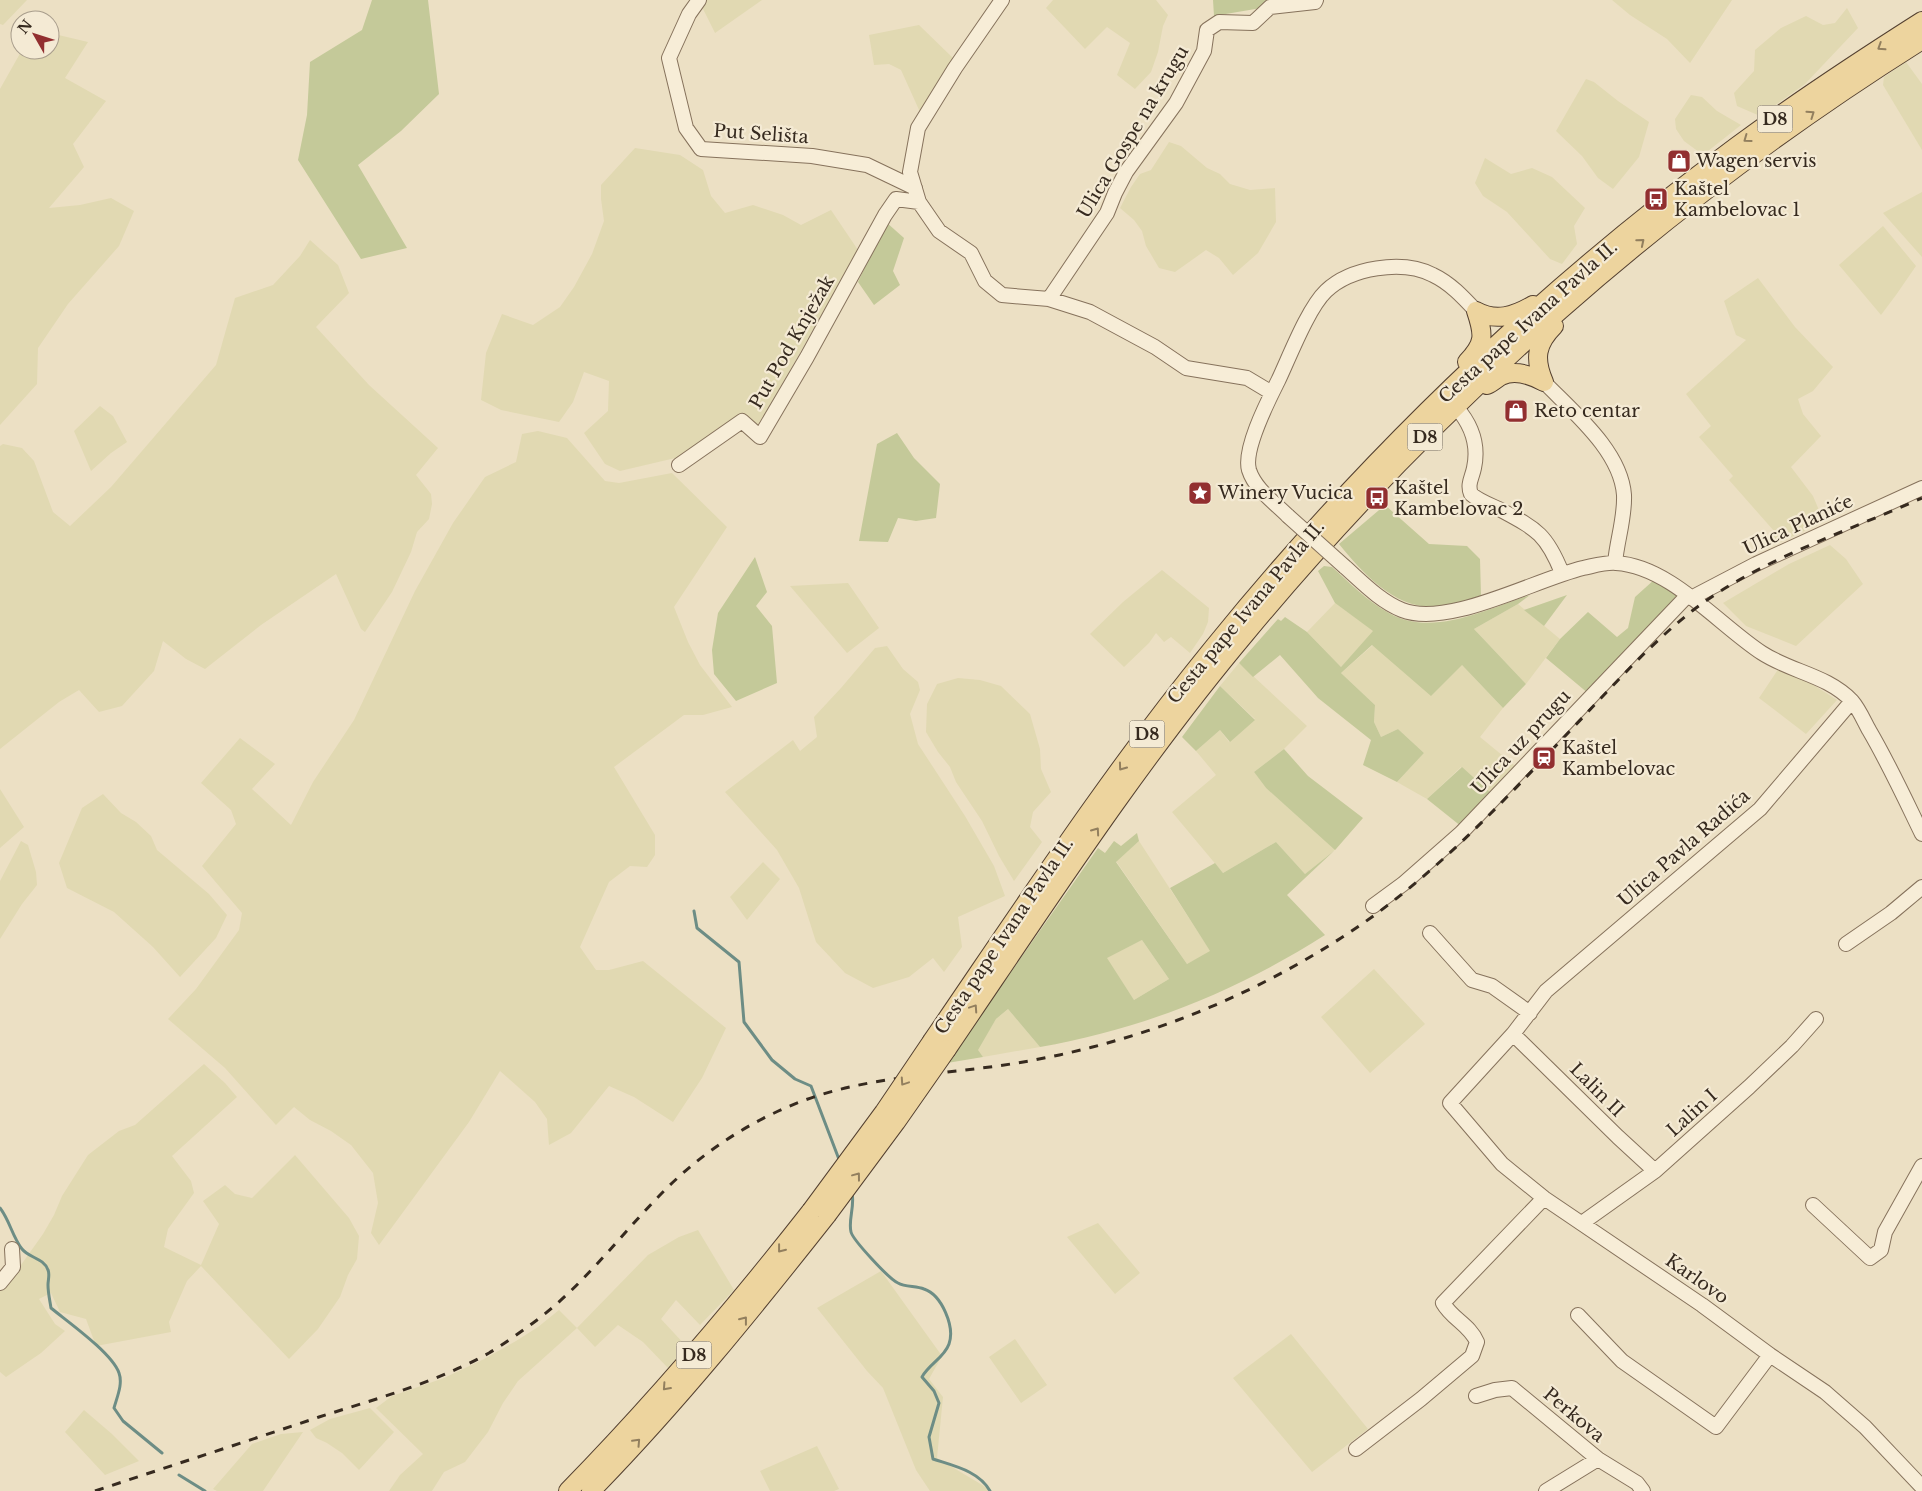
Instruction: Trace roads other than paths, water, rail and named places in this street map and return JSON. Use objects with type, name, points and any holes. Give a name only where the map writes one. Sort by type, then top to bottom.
[{"type":"main road","name":"Cesta pape Ivana Pavla II.","points":[[568,1491],[628,1430],[701,1348],[896,1122],[939,1045],[1090,812],[1152,726],[1213,648],[1329,513],[1453,387],[1549,298],[1635,226],[1737,146],[1835,77],[1922,21]]},
{"type":"main road","name":"Cesta pape Ivana Pavla II.","points":[[939,1045],[1214,672],[1319,548],[1409,453],[1473,390],[1567,304],[1647,237],[1701,194],[1812,113],[1922,40]]},
{"type":"main road","points":[[1476,311],[1485,316],[1492,317],[1512,316],[1549,298]]},
{"type":"main road","points":[[1544,382],[1538,368],[1539,348],[1543,339],[1559,322],[1567,304]]},
{"type":"main road","points":[[1453,387],[1458,375],[1466,363],[1478,351],[1481,344],[1481,324],[1476,311]]},
{"type":"main road","points":[[1473,390],[1510,373],[1531,375],[1544,382]]},
{"type":"main road","name":"Cesta pape Ivana Pavla II.","points":[[591,1491],[738,1328],[819,1213]]},
{"type":"street","name":"Put Selišta","points":[[699,0],[689,14],[669,58],[686,128],[701,149],[812,156],[867,164],[915,188]]},
{"type":"street","points":[[1002,0],[918,128],[910,172],[919,202],[939,231],[971,253],[985,281],[1002,295],[1049,299],[1090,312],[1155,347],[1186,368],[1247,378],[1272,393]]},
{"type":"street","name":"Ulica Gospe na krugu","points":[[1049,299],[1107,213],[1126,172],[1176,103],[1204,51],[1208,30],[1219,22],[1253,23],[1270,7],[1315,2],[1316,0]]},
{"type":"street","name":"Put Pod Knježak","points":[[679,465],[742,421],[760,437],[807,357],[885,215],[896,199],[919,202]]},
{"type":"street","points":[[1476,311],[1459,293],[1432,274],[1402,267],[1365,270],[1338,282],[1326,291],[1315,304],[1272,393],[1249,449],[1249,469],[1257,485],[1288,516],[1345,567],[1390,605],[1404,611],[1431,615],[1469,607],[1562,573],[1615,563],[1629,565],[1653,573],[1689,596],[1763,654],[1830,684],[1852,701],[1888,761],[1922,834]]},
{"type":"street","points":[[1544,382],[1607,448],[1622,480],[1624,510],[1615,563]]},
{"type":"street","points":[[1456,407],[1466,418],[1474,441],[1474,467],[1469,486],[1472,494],[1525,522],[1535,530],[1547,541],[1562,573]]},
{"type":"street","name":"Ulica Planiće","points":[[1689,596],[1763,560],[1922,488]]},
{"type":"street","name":"Ulica uz prugu","points":[[1373,906],[1404,884],[1461,833],[1689,596]]},
{"type":"street","name":"Ulica Pavla Radića","points":[[1450,1104],[1513,1034],[1546,991],[1760,809],[1852,701]]},
{"type":"street","points":[[1846,944],[1891,913],[1922,887]]},
{"type":"street","points":[[1430,933],[1472,980],[1492,986],[1530,1012]]},
{"type":"street","name":"Lalin I","points":[[1582,1223],[1655,1171],[1750,1087],[1792,1046],[1816,1019]]},
{"type":"street","name":"Lalin II","points":[[1513,1034],[1655,1171]]},
{"type":"street","name":"Karlovo","points":[[1450,1104],[1502,1164],[1544,1198],[1702,1305],[1770,1355],[1825,1392],[1865,1427],[1922,1487]]},
{"type":"street","points":[[1813,1206],[1870,1258],[1881,1250],[1885,1232],[1922,1166]]},
{"type":"street","points":[[1356,1449],[1421,1399],[1472,1356],[1477,1342],[1474,1334],[1448,1312],[1443,1303],[1544,1198]]},
{"type":"street","points":[[0,1283],[13,1267],[12,1249]]},
{"type":"street","points":[[1578,1315],[1622,1362],[1716,1427],[1770,1355]]},
{"type":"street","name":"Perkova","points":[[1476,1396],[1512,1388],[1598,1459],[1637,1483],[1643,1491]]},
{"type":"street","points":[[1546,1491],[1598,1459]]},
{"type":"waterway","points":[[694,911],[697,928],[739,962],[744,1022],[772,1060],[795,1079],[811,1086],[840,1162]]},
{"type":"waterway","points":[[852,1193],[851,1232],[864,1251],[893,1280],[930,1292],[946,1312],[950,1329],[949,1344],[944,1353],[928,1368],[922,1377],[934,1391],[939,1403],[929,1437],[933,1459],[973,1474],[990,1491]]},
{"type":"waterway","points":[[0,1208],[22,1249],[46,1266],[49,1273],[48,1288],[51,1308],[89,1338],[115,1365],[119,1373],[120,1382],[114,1408],[123,1421],[162,1453]]},
{"type":"waterway","points":[[179,1475],[205,1491]]},
{"type":"railway","points":[[95,1491],[406,1389],[449,1373],[489,1353],[533,1323],[570,1292],[652,1203],[695,1163],[737,1133],[767,1116],[813,1097],[844,1088],[907,1077],[1034,1060],[1115,1041],[1194,1014],[1232,998],[1306,960],[1375,915],[1439,862],[1499,805],[1637,661],[1692,611],[1718,593],[1774,562],[1922,498]]},
{"type":"place","name":"Wagen servis","points":[[1679,161]]},
{"type":"place","name":"Kaštel Kambelovac 1","points":[[1656,199]]},
{"type":"place","name":"Reto centar","points":[[1516,411]]},
{"type":"place","name":"Winery Vucica","points":[[1200,493]]},
{"type":"place","name":"Kaštel Kambelovac 2","points":[[1377,498]]},
{"type":"place","name":"Kaštel Kambelovac","points":[[1544,758]]}]
